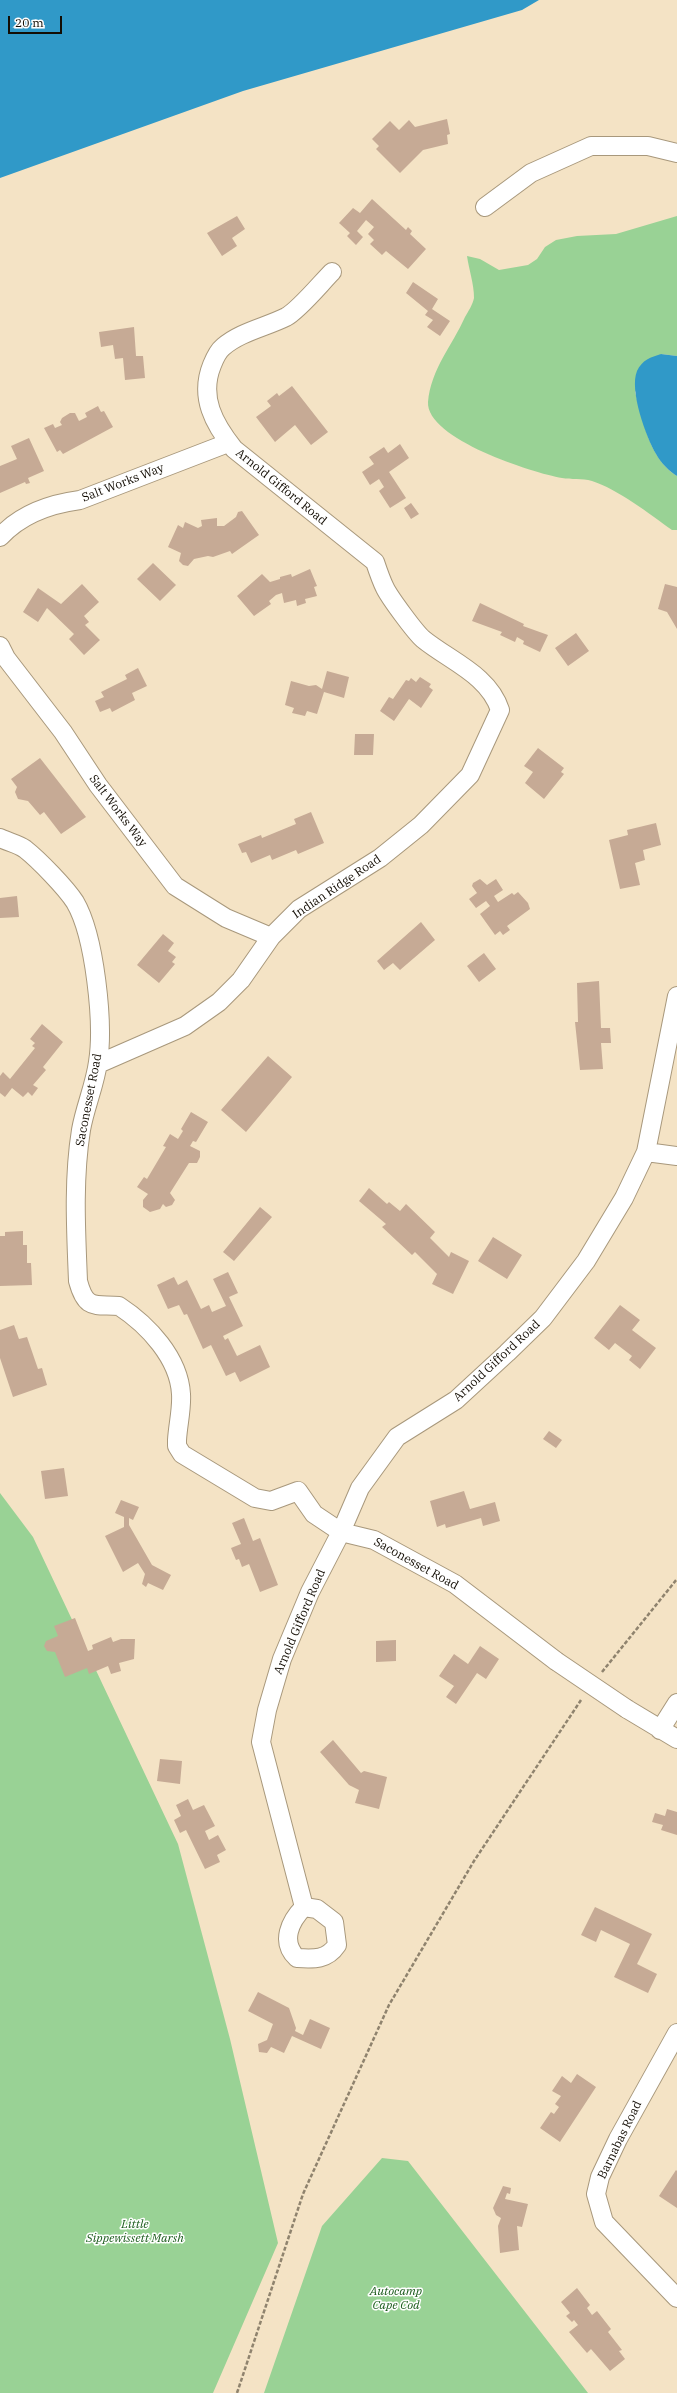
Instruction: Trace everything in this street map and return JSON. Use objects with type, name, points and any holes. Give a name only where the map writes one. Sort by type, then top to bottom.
[{"type":"street","points":[[484,207],[531,173],[591,146],[648,146],[677,153]]},
{"type":"street","name":"Arnold Gifford Road","points":[[332,272],[287,316],[248,332],[222,347],[208,376],[206,394],[218,428],[234,449],[375,562],[385,589],[422,638],[464,667],[489,689],[497,701]]},
{"type":"street","name":"Salt Works Way","points":[[0,537],[11,525],[28,516],[61,503],[80,500],[228,443]]},
{"type":"street","name":"Salt Works Way","points":[[0,646],[6,658],[63,732],[98,785],[175,886],[226,918],[271,937]]},
{"type":"street","name":"Indian Ridge Road","points":[[98,1064],[185,1026],[219,1002],[242,980],[271,937],[299,909],[380,858],[435,812],[470,775],[500,710],[497,701]]},
{"type":"street","name":"Saconesset Road","points":[[0,838],[24,848],[75,902],[87,933],[94,971],[101,1036],[98,1064],[81,1130],[74,1205],[81,1291],[89,1304],[100,1307],[119,1306],[129,1313],[167,1353],[181,1392],[177,1446],[182,1454],[255,1498],[271,1501],[298,1491],[314,1514],[341,1532],[374,1540],[456,1584],[556,1661],[627,1709],[677,1739]]},
{"type":"street","name":"Arnold Gifford Road","points":[[304,1907],[261,1742],[267,1710],[282,1660],[310,1592],[341,1532],[360,1488],[397,1437],[456,1400],[543,1318],[586,1261],[624,1198],[646,1152],[677,996]]},
{"type":"street","points":[[646,1152],[677,1156]]},
{"type":"street","points":[[660,1730],[677,1704]]},
{"type":"street","name":"Barnabas Road","points":[[677,2032],[618,2139],[600,2176],[596,2194],[604,2222],[677,2298]]},
{"type":"path","points":[[599,1676],[677,1579]]},
{"type":"path","points":[[238,2393],[303,2194],[389,2005],[474,1861],[585,1694]]},
{"type":"green space","points":[[677,216],[677,356],[661,354],[635,392],[645,427],[654,450],[660,460],[677,476],[677,530],[672,530],[633,502],[602,485],[588,480],[565,479],[548,475],[506,462],[483,452],[444,429],[432,416],[428,402],[433,379],[473,303],[474,293],[467,256],[480,259],[499,270],[528,265],[537,259],[545,247],[556,240],[577,236],[616,234]]},
{"type":"green space","name":"Little Sippewissett Marsh","points":[[0,1493],[33,1537],[178,1844],[230,2039],[278,2243],[213,2393],[0,2393]]},
{"type":"green space","name":"Autocamp Cape Cod","points":[[382,2158],[408,2161],[588,2393],[264,2393],[322,2226]]},
{"type":"water","points":[[0,0],[539,0],[522,10],[243,91],[0,178]]},
{"type":"water","points":[[661,354],[677,356],[677,476],[671,472],[658,457],[652,446],[643,425],[635,390],[635,379],[641,364],[654,356]]},
{"type":"building","points":[[447,119],[450,134],[447,135],[448,144],[423,150],[400,173],[376,149],[379,146],[372,139],[390,121],[399,130],[409,120],[415,127]]},
{"type":"building","points":[[372,199],[406,230],[408,227],[412,231],[410,234],[426,249],[408,269],[386,251],[382,255],[370,244],[374,240],[368,234],[374,227],[366,220],[357,231],[363,237],[356,245],[347,236],[350,233],[339,223],[353,208],[360,213]]},
{"type":"building","points":[[237,216],[245,229],[232,238],[237,246],[222,256],[207,233]]},
{"type":"building","points":[[413,282],[438,299],[432,309],[450,321],[440,336],[427,327],[433,320],[425,315],[428,311],[406,293]]},
{"type":"building","points":[[134,327],[136,356],[143,356],[145,378],[125,380],[123,358],[115,359],[113,345],[101,347],[99,332]]},
{"type":"building","points":[[292,386],[328,432],[311,445],[295,425],[275,442],[256,417],[271,406],[267,401],[277,393],[279,396]]},
{"type":"building","points":[[98,406],[101,412],[104,411],[113,427],[63,454],[60,450],[57,452],[44,428],[53,424],[55,428],[62,425],[60,422],[62,418],[70,413],[75,413],[79,421],[87,417],[85,413]]},
{"type":"building","points":[[29,438],[44,471],[28,478],[30,483],[26,484],[25,482],[0,493],[0,466],[17,459],[11,446]]},
{"type":"building","points":[[400,444],[409,458],[389,472],[406,498],[390,508],[379,491],[384,487],[379,479],[370,485],[362,472],[374,464],[369,457],[384,447],[388,453]]},
{"type":"building","points":[[411,503],[419,514],[411,519],[404,508]]},
{"type":"building","points":[[242,511],[259,535],[232,554],[230,551],[213,557],[208,556],[194,559],[188,566],[183,565],[179,561],[181,553],[168,547],[178,525],[183,528],[185,522],[198,528],[202,526],[201,520],[217,518],[217,526],[224,526],[236,517],[238,512]]},
{"type":"building","points":[[153,563],[176,585],[160,601],[137,579]]},
{"type":"building","points":[[310,569],[317,586],[314,587],[317,596],[305,599],[306,603],[297,606],[296,600],[284,603],[282,593],[276,595],[269,601],[271,604],[254,616],[237,596],[262,574],[270,582],[291,574],[292,577]]},
{"type":"building","points":[[82,584],[99,602],[84,616],[89,622],[85,625],[100,640],[84,655],[69,639],[74,634],[47,608],[38,622],[23,612],[38,588],[61,604]]},
{"type":"building","points":[[665,584],[677,587],[677,629],[667,612],[658,609]]},
{"type":"building","points":[[480,603],[524,624],[523,626],[548,635],[540,652],[523,644],[524,641],[517,637],[515,642],[500,635],[502,632],[472,621]]},
{"type":"building","points":[[576,633],[589,651],[568,666],[555,648]]},
{"type":"building","points":[[138,668],[147,686],[132,693],[135,700],[112,712],[110,708],[100,712],[95,701],[104,697],[101,692],[127,679],[125,675]]},
{"type":"building","points":[[327,671],[349,677],[344,698],[324,692],[317,714],[307,711],[305,716],[292,713],[294,708],[285,705],[291,681],[309,686],[316,685],[322,689]]},
{"type":"building","points":[[420,677],[431,684],[429,687],[433,690],[421,708],[409,699],[394,721],[380,711],[389,697],[393,699],[406,680],[409,681],[411,678],[416,682]]},
{"type":"building","points":[[355,734],[374,734],[373,755],[354,755]]},
{"type":"building","points":[[538,748],[564,768],[561,772],[564,774],[544,799],[525,783],[533,772],[524,766]]},
{"type":"building","points":[[40,758],[86,817],[61,834],[44,812],[40,815],[28,801],[18,799],[15,792],[17,787],[11,779]]},
{"type":"building","points":[[311,812],[324,843],[298,854],[296,850],[272,860],[270,855],[251,863],[246,852],[242,853],[238,844],[261,835],[262,838],[296,824],[294,819]]},
{"type":"building","points":[[656,823],[661,845],[643,850],[645,860],[635,863],[640,885],[620,889],[609,840],[628,835],[627,830]]},
{"type":"building","points":[[480,879],[487,885],[496,879],[503,890],[494,896],[498,902],[512,893],[514,895],[518,892],[528,903],[530,909],[507,926],[510,930],[503,935],[500,931],[495,935],[480,914],[490,906],[486,901],[476,908],[469,899],[477,893],[472,886],[473,883]]},
{"type":"building","points":[[17,896],[19,917],[0,918],[0,898]]},
{"type":"building","points":[[421,922],[435,940],[400,970],[393,963],[384,970],[377,961]]},
{"type":"building","points":[[163,934],[174,943],[168,951],[176,957],[172,962],[175,964],[159,983],[137,965]]},
{"type":"building","points":[[484,953],[496,969],[479,982],[467,966]]},
{"type":"building","points":[[599,981],[601,1028],[610,1028],[611,1043],[601,1043],[603,1069],[580,1070],[575,1022],[578,1022],[577,983]]},
{"type":"building","points":[[42,1024],[63,1042],[43,1067],[46,1070],[33,1085],[38,1088],[32,1096],[28,1092],[23,1097],[12,1088],[5,1097],[0,1093],[0,1076],[3,1072],[10,1079],[35,1048],[32,1046],[35,1043],[30,1039]]},
{"type":"building","points":[[268,1056],[292,1077],[246,1132],[221,1110]]},
{"type":"building","points":[[191,1112],[208,1122],[196,1142],[193,1141],[190,1146],[200,1151],[200,1157],[197,1163],[189,1163],[170,1193],[175,1200],[172,1205],[166,1207],[163,1204],[160,1209],[150,1212],[143,1207],[143,1200],[148,1194],[137,1187],[144,1177],[147,1179],[166,1147],[163,1146],[170,1134],[178,1139],[183,1131],[181,1129]]},
{"type":"building","points":[[369,1188],[387,1204],[389,1202],[400,1211],[406,1204],[435,1232],[430,1238],[449,1257],[451,1252],[469,1261],[453,1294],[432,1284],[437,1274],[415,1252],[412,1255],[382,1227],[386,1224],[359,1201]]},
{"type":"building","points":[[260,1207],[272,1217],[234,1261],[223,1252]]},
{"type":"building","points":[[23,1231],[23,1245],[27,1245],[27,1263],[31,1263],[32,1285],[0,1286],[0,1236],[5,1236],[5,1232]]},
{"type":"building","points":[[493,1237],[522,1255],[507,1279],[478,1261]]},
{"type":"building","points":[[228,1272],[238,1293],[229,1297],[243,1326],[223,1336],[225,1340],[228,1338],[237,1356],[260,1345],[270,1367],[240,1382],[235,1372],[226,1376],[211,1345],[203,1349],[187,1314],[184,1315],[179,1305],[168,1309],[157,1285],[174,1277],[178,1285],[187,1280],[201,1309],[209,1305],[212,1312],[226,1306],[213,1279]]},
{"type":"building","points":[[620,1305],[640,1320],[632,1330],[656,1348],[640,1369],[629,1360],[632,1356],[615,1343],[609,1350],[594,1338]]},
{"type":"building","points":[[14,1325],[19,1339],[27,1337],[38,1369],[42,1368],[47,1385],[13,1397],[0,1358],[0,1330]]},
{"type":"building","points":[[549,1431],[562,1440],[556,1448],[543,1439]]},
{"type":"building","points":[[64,1468],[68,1496],[45,1499],[41,1471]]},
{"type":"building","points":[[464,1491],[470,1509],[495,1502],[500,1521],[483,1526],[481,1518],[446,1528],[445,1524],[437,1527],[430,1501]]},
{"type":"building","points":[[121,1500],[139,1507],[133,1520],[129,1518],[129,1525],[152,1565],[171,1575],[163,1590],[148,1583],[146,1587],[142,1584],[145,1574],[138,1563],[123,1572],[105,1536],[124,1527],[124,1517],[115,1513]]},
{"type":"building","points":[[244,1518],[253,1541],[260,1538],[278,1585],[260,1592],[249,1564],[242,1567],[239,1559],[236,1560],[231,1548],[241,1544],[232,1523]]},
{"type":"building","points":[[75,1618],[88,1651],[93,1649],[92,1645],[111,1637],[113,1642],[121,1639],[135,1639],[134,1659],[119,1663],[121,1671],[111,1674],[108,1666],[89,1674],[87,1668],[65,1677],[55,1652],[47,1651],[44,1646],[46,1641],[58,1636],[54,1626]]},
{"type":"building","points":[[396,1640],[396,1661],[376,1662],[376,1641]]},
{"type":"building","points":[[480,1646],[499,1659],[486,1679],[477,1673],[456,1704],[446,1697],[454,1686],[439,1676],[454,1654],[468,1664]]},
{"type":"building","points":[[333,1740],[361,1773],[364,1771],[387,1777],[379,1809],[355,1803],[359,1790],[349,1785],[320,1752]]},
{"type":"building","points":[[160,1759],[182,1761],[180,1784],[157,1781]]},
{"type":"building","points":[[188,1799],[193,1810],[204,1805],[215,1826],[205,1831],[209,1840],[218,1835],[226,1850],[217,1855],[220,1862],[205,1869],[186,1830],[180,1833],[174,1820],[181,1816],[176,1805]]},
{"type":"building","points":[[667,1809],[677,1812],[677,1835],[661,1830],[663,1825],[652,1822],[655,1813],[665,1816]]},
{"type":"building","points":[[595,1907],[652,1934],[637,1964],[657,1974],[648,1993],[614,1977],[630,1944],[601,1930],[596,1942],[581,1935]]},
{"type":"building","points":[[258,1992],[289,2008],[296,2028],[295,2031],[303,2035],[310,2019],[330,2028],[321,2049],[292,2036],[284,2053],[271,2047],[267,2053],[259,2052],[258,2044],[267,2040],[273,2024],[248,2011]]},
{"type":"building","points":[[577,2074],[596,2087],[560,2142],[540,2128],[551,2112],[554,2114],[559,2107],[555,2104],[561,2096],[552,2091],[562,2076],[571,2083]]},
{"type":"building","points":[[676,2170],[677,2171],[677,2208],[659,2196]]},
{"type":"building","points":[[503,2186],[511,2188],[510,2194],[507,2193],[505,2199],[528,2204],[522,2227],[517,2226],[519,2250],[500,2253],[498,2226],[501,2218],[496,2215],[493,2208]]},
{"type":"building","points":[[577,2288],[590,2305],[587,2308],[592,2315],[597,2311],[611,2329],[608,2332],[622,2350],[619,2351],[625,2359],[610,2371],[591,2349],[587,2353],[569,2332],[578,2325],[574,2320],[572,2322],[566,2316],[570,2313],[561,2302]]}]
